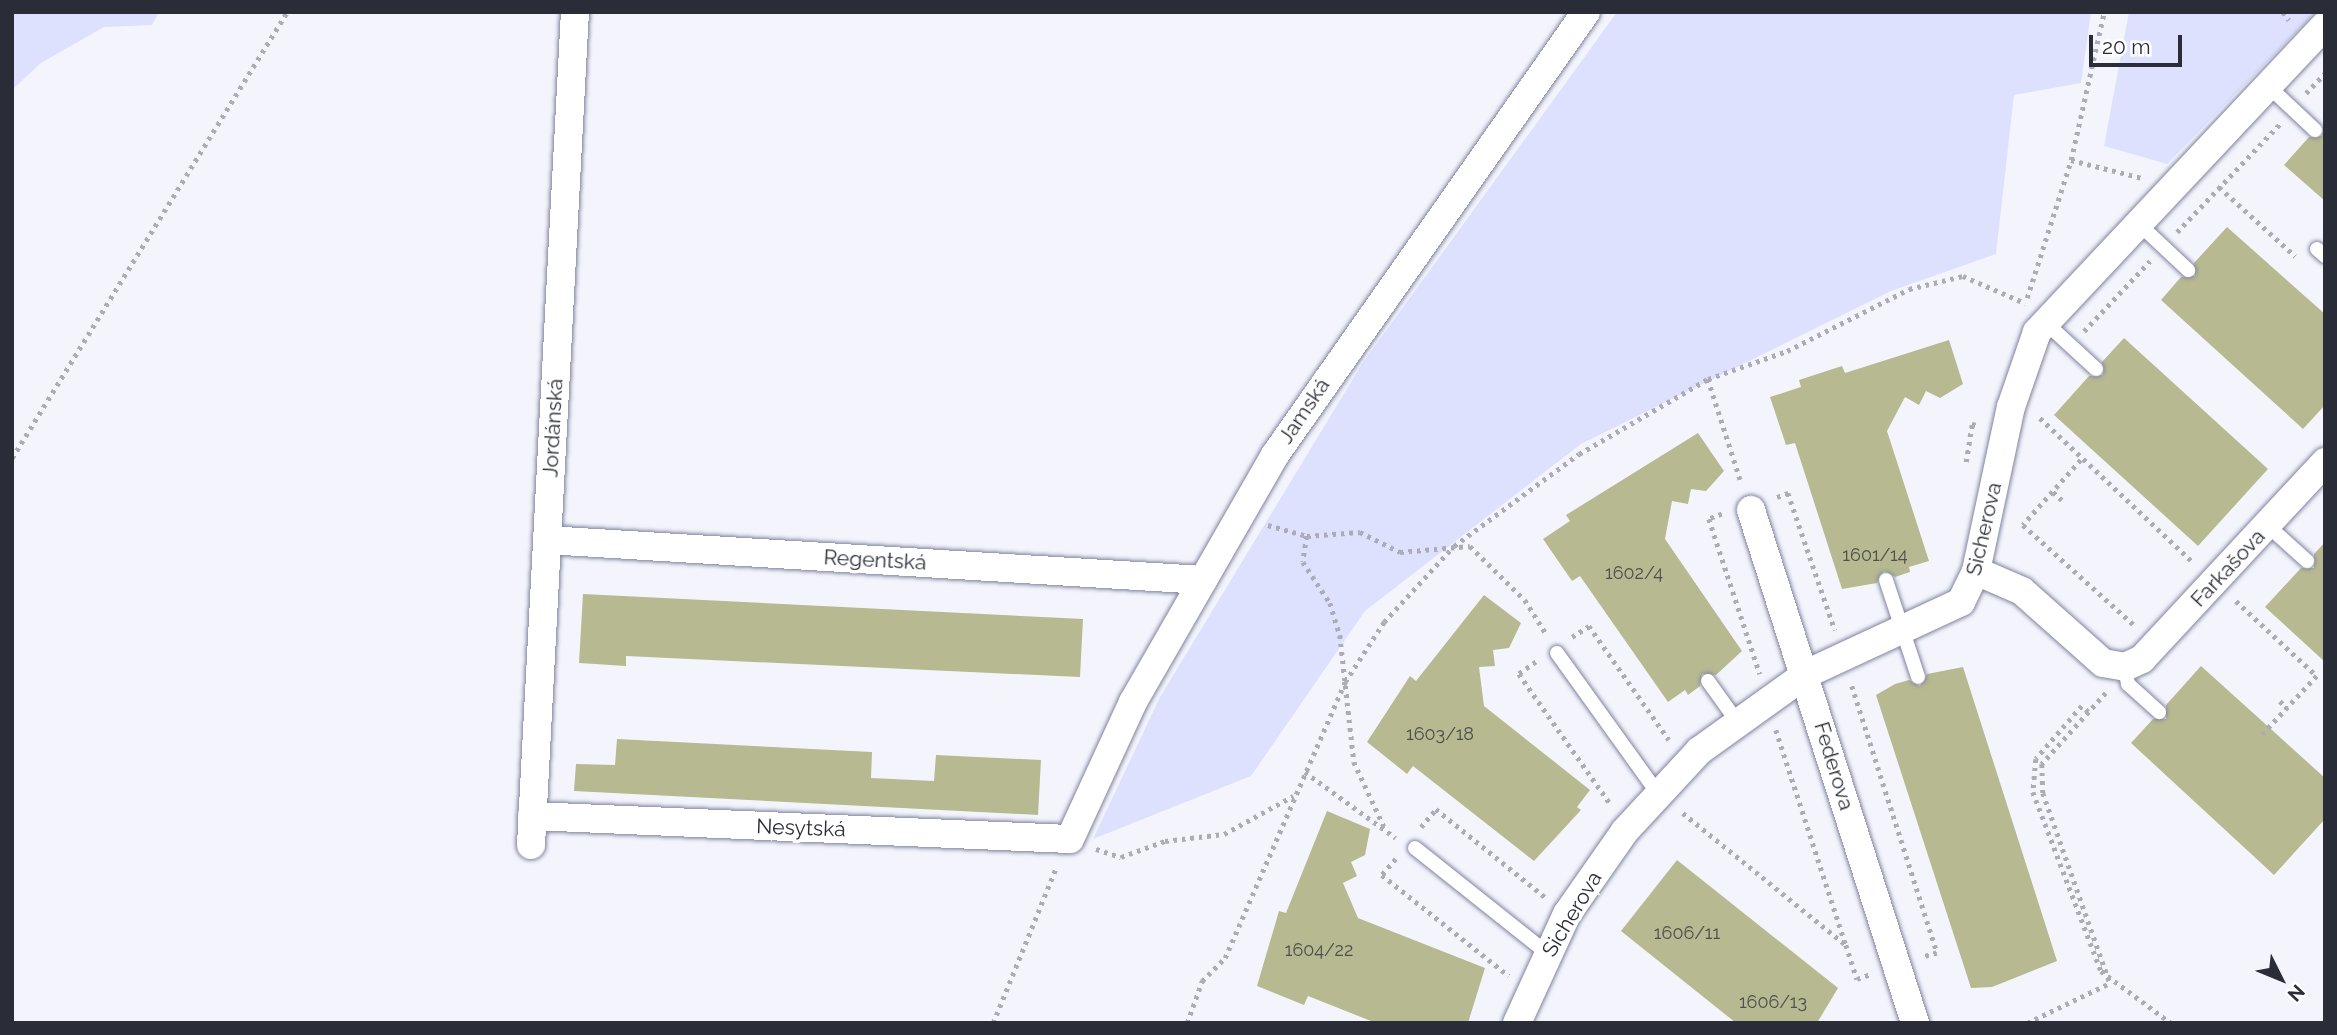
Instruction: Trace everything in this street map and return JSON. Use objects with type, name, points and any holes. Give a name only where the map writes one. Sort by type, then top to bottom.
[{"type":"street","name":"Jordánská","points":[[531,845],[575,12]]},
{"type":"street","name":"Jamská","points":[[1077,846],[1133,702],[1243,509],[1324,382],[1586,12]]},
{"type":"street","name":"Sicherova","points":[[1517,1023],[1567,914],[1657,792],[1736,720],[1806,674],[1961,602],[1976,571],[2011,407],[2042,327],[2325,25]]},
{"type":"street","name":"Farkašova","points":[[2125,667],[2142,659],[2325,462]]},
{"type":"street","name":"Federova","points":[[1751,510],[1806,674],[1914,1023]]},
{"type":"street","name":"Regentská","points":[[547,540],[1203,580]]},
{"type":"street","points":[[1976,571],[2022,591],[2103,663],[2125,667]]},
{"type":"street","name":"Nesytská","points":[[532,817],[1077,846]]},
{"type":"lane","points":[[2267,85],[2315,130]]},
{"type":"lane","points":[[2138,223],[2188,270]]},
{"type":"lane","points":[[2042,327],[2072,346],[2096,369]]},
{"type":"lane","points":[[2267,525],[2307,561]]},
{"type":"lane","points":[[1886,580],[1918,677]]},
{"type":"lane","points":[[1557,653],[1657,792]]},
{"type":"lane","points":[[2125,667],[2128,684],[2159,712]]},
{"type":"lane","points":[[1707,681],[1736,720]]},
{"type":"lane","points":[[1415,848],[1547,953]]},
{"type":"path","points":[[12,458],[287,12]]},
{"type":"path","points":[[2025,302],[2071,160],[2104,12]]},
{"type":"path","points":[[2072,346],[2325,73]]},
{"type":"path","points":[[2194,165],[2302,262],[2321,252]]},
{"type":"path","points":[[1187,1023],[1202,981],[1226,958],[1345,682],[1384,622],[1454,546],[1579,454],[1708,379],[1787,351],[1840,320],[1935,280],[1963,276],[2025,302],[2042,327]]},
{"type":"path","points":[[1708,379],[1751,510]]},
{"type":"path","points":[[2040,407],[2040,422],[2317,676],[2262,735]]},
{"type":"path","points":[[2081,460],[2024,525],[2136,627]]},
{"type":"path","points":[[2053,492],[2062,500]]},
{"type":"path","points":[[1243,509],[1307,536],[1360,532],[1400,552],[1470,546],[1499,569],[1557,653]]},
{"type":"path","points":[[1307,536],[1303,562],[1330,603],[1345,682],[1354,762],[1386,831]]},
{"type":"path","points":[[2110,983],[2042,777],[2042,764],[2125,667]]},
{"type":"path","points":[[1772,720],[1857,979],[1937,953],[1847,673]]},
{"type":"path","points":[[2280,701],[2287,708]]},
{"type":"path","points":[[2088,712],[2082,706],[2036,759],[2033,792],[2110,983],[2142,996],[2171,1023]]},
{"type":"path","points":[[1305,772],[1386,831],[1415,848]]},
{"type":"path","points":[[2034,777],[2042,777]]},
{"type":"path","points":[[1657,792],[1846,945]]},
{"type":"path","points":[[993,1023],[1077,846],[1097,848],[1121,857],[1165,841],[1224,834],[1294,796]]},
{"type":"path","points":[[2027,1023],[2110,983]]},
{"type":"shaded area","points":[[12,12],[159,12],[152,25],[104,27],[41,63],[12,90]]},
{"type":"shaded area","points":[[1617,12],[2091,12],[2081,83],[2014,95],[1996,254],[1891,291],[1581,444],[1365,611],[1251,776],[1093,839],[1160,697],[1362,364]]},
{"type":"shaded area","points":[[2129,12],[2316,12],[2167,164],[2104,146]]},
{"type":"building","points":[[2325,120],[2325,201],[2284,165],[2309,137],[2322,136]]},
{"type":"building","points":[[2227,227],[2325,314],[2325,405],[2303,429],[2161,300],[2181,277],[2195,276],[2194,263]]},
{"type":"building","points":[[2124,338],[2268,469],[2198,546],[2054,415],[2089,376],[2103,375],[2102,362]]},
{"type":"building","points":[[1949,340],[1963,384],[1940,398],[1926,391],[1919,405],[1905,397],[1887,431],[1929,561],[1909,567],[1910,572],[1895,577],[1884,571],[1877,583],[1842,589],[1795,443],[1786,445],[1770,397],[1801,387],[1799,380],[1842,366],[1845,373]]},
{"type":"building","points":[[1698,433],[1724,471],[1706,491],[1691,489],[1688,504],[1672,501],[1665,539],[1742,651],[1716,675],[1702,674],[1700,686],[1688,695],[1685,690],[1668,702],[1580,576],[1572,581],[1543,539],[1570,521],[1566,515]]},
{"type":"building","points":[[2325,542],[2325,662],[2265,607],[2301,568],[2314,568],[2314,554]]},
{"type":"building","points":[[583,594],[1083,619],[1080,677],[626,656],[626,666],[579,663]]},
{"type":"building","points":[[1484,595],[1521,623],[1509,648],[1493,650],[1495,666],[1479,667],[1484,706],[1590,790],[1577,807],[1581,810],[1534,861],[1413,766],[1407,774],[1367,742],[1410,676],[1416,681]]},
{"type":"building","points":[[2201,666],[2325,778],[2325,819],[2274,875],[2131,743],[2153,719],[2166,719],[2166,705]]},
{"type":"building","points":[[1963,667],[2057,961],[1992,987],[1971,988],[1876,695],[1895,684],[1909,680],[1920,686],[1927,674]]},
{"type":"building","points":[[617,739],[872,752],[871,778],[934,781],[936,755],[1041,760],[1038,815],[574,791],[576,764],[615,765]]},
{"type":"building","points":[[1327,811],[1370,829],[1365,855],[1351,862],[1357,876],[1343,883],[1358,918],[1485,968],[1468,1023],[1376,1023],[1308,996],[1304,1005],[1257,986],[1279,911],[1286,913]]},
{"type":"building","points":[[1677,860],[1838,988],[1817,1023],[1736,1023],[1621,931]]}]
